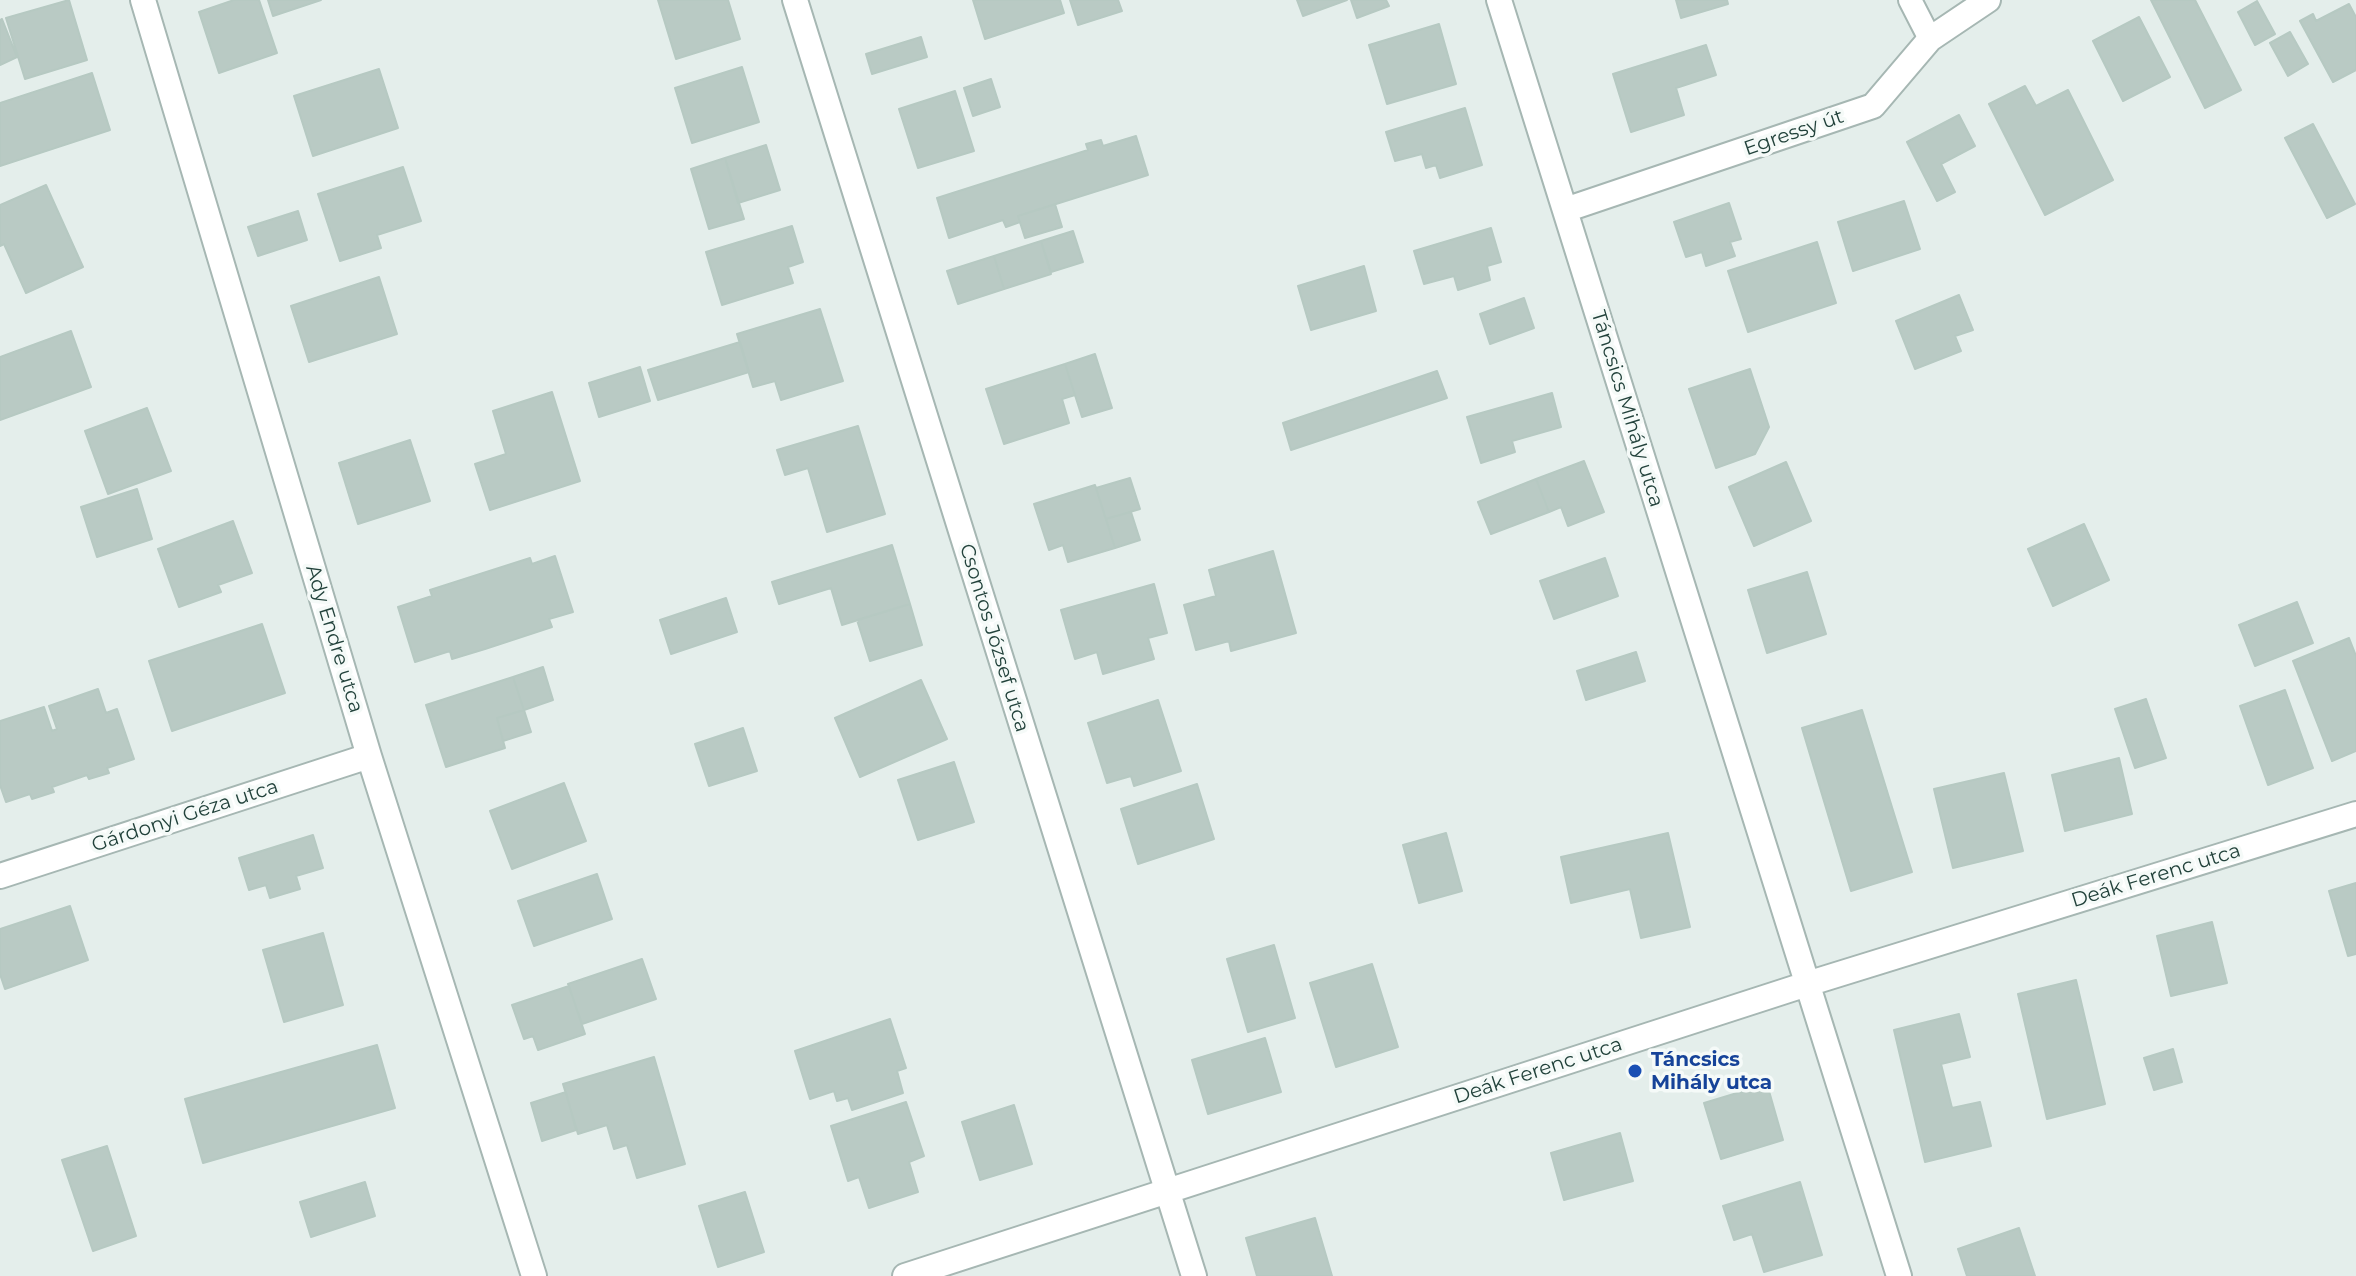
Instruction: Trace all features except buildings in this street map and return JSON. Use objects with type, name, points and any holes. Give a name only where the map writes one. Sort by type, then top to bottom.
[{"type":"street","name":"Ady Endre utca","points":[[143,0],[369,756],[534,1276]]},
{"type":"street","name":"Csontos József utca","points":[[795,0],[1194,1276]]},
{"type":"street","name":"Táncsics Mihály utca","points":[[1499,0],[1899,1276]]},
{"type":"street","name":"Egressy út","points":[[1565,210],[1873,106],[1930,39],[1988,0]]},
{"type":"street","name":"Gárdonyi Géza utca","points":[[0,876],[369,756]]},
{"type":"street","name":"Deák Ferenc utca","points":[[905,1276],[1807,984],[2356,814]]},
{"type":"lane","points":[[1910,0],[1930,39]]},
{"type":"place","name":"Táncsics Mihály utca","points":[[1635,1071]]}]
